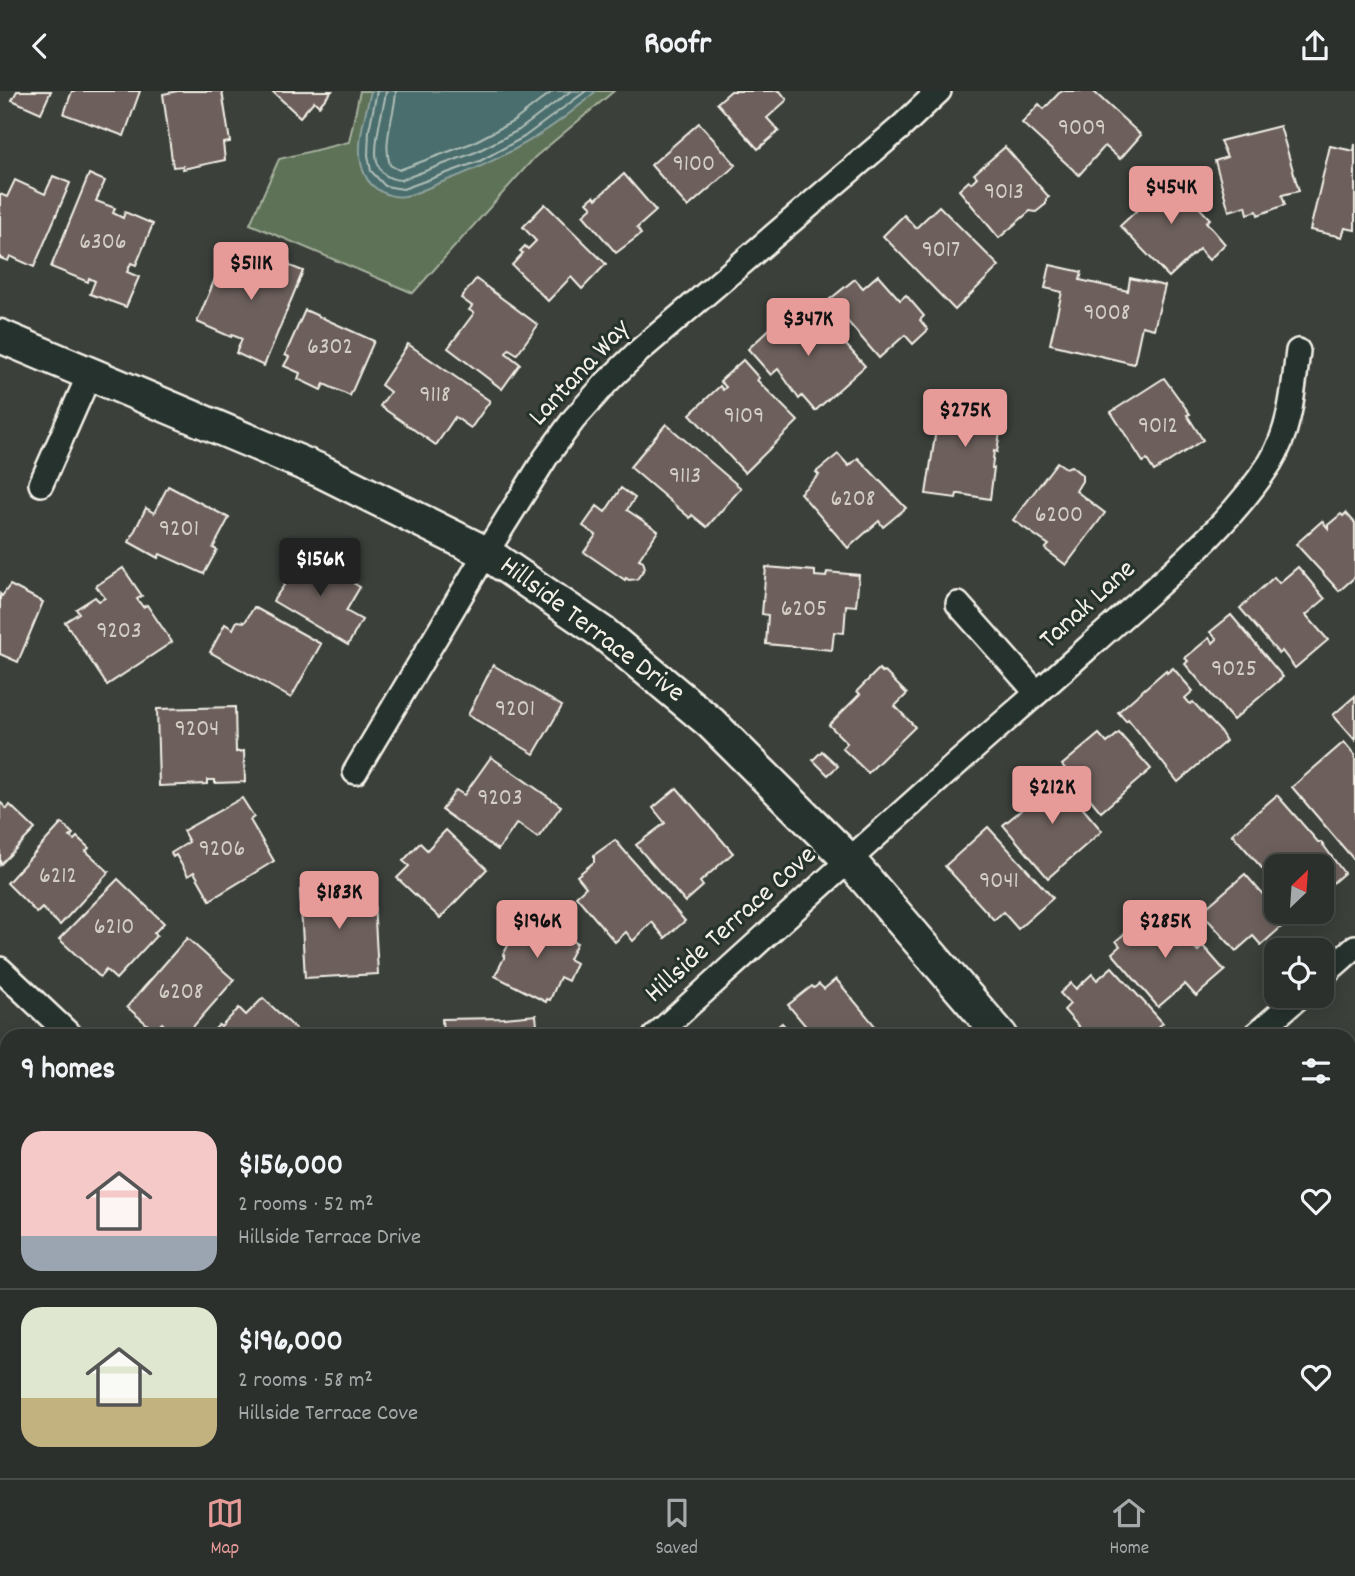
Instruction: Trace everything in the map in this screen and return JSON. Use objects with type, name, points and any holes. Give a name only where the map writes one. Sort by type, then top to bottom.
[{"type":"street","name":"Lantana Way","points":[[355,772],[486,552],[546,457],[574,419],[607,382],[659,334],[900,128],[939,91]]},
{"type":"street","name":"Hillside Terrace Drive","points":[[0,336],[321,471],[486,552],[604,633],[711,723],[849,860],[995,1029]]},
{"type":"street","name":"Tanak Lane","points":[[849,860],[1192,553],[1250,490],[1283,440],[1289,418],[1298,351]]},
{"type":"street","points":[[41,484],[90,373]]},
{"type":"street","points":[[958,604],[1037,693]]},
{"type":"street","name":"Hillside Terrace Cove","points":[[663,1029],[849,860]]},
{"type":"street","points":[[1334,966],[1355,947]]},
{"type":"street","points":[[0,969],[64,1029]]},
{"type":"street","points":[[1262,1029],[1286,1008]]},
{"type":"green space","points":[[360,91],[614,91],[535,157],[413,293],[250,224],[279,159],[349,142]]},
{"type":"water","points":[[371,91],[596,91],[561,120],[503,156],[418,192],[399,197],[376,189],[368,180],[362,166],[361,133]]},
{"type":"building","points":[[17,91],[51,91],[41,113],[12,100]]},
{"type":"building","points":[[72,91],[140,91],[124,136],[64,114]]},
{"type":"building","points":[[178,91],[222,91],[230,142],[223,143],[225,160],[183,169],[183,166],[173,167],[163,94]]},
{"type":"building","points":[[272,91],[332,91],[319,106],[314,101],[300,117]]},
{"type":"building","points":[[731,91],[780,91],[787,100],[767,118],[779,131],[758,149],[717,103]]},
{"type":"building","points":[[1061,91],[1093,91],[1141,135],[1120,159],[1105,146],[1079,175],[1022,123],[1039,104],[1044,109]]},
{"type":"building","points":[[699,123],[736,165],[688,207],[651,165]]},
{"type":"building","points":[[1280,126],[1299,191],[1282,195],[1285,205],[1258,215],[1257,211],[1248,214],[1246,206],[1229,211],[1215,161],[1227,157],[1220,141]]},
{"type":"building","points":[[1355,144],[1355,230],[1345,228],[1342,237],[1310,230],[1330,146],[1354,151]]},
{"type":"building","points":[[1005,147],[1049,197],[1046,204],[1036,212],[1030,211],[999,238],[959,190],[969,181],[971,183],[977,177],[974,174]]},
{"type":"building","points":[[1163,169],[1210,219],[1206,222],[1225,244],[1209,260],[1199,249],[1169,277],[1120,226],[1148,200],[1140,191]]},
{"type":"building","points":[[89,174],[105,181],[96,201],[115,208],[113,213],[123,218],[125,212],[153,224],[136,265],[131,263],[127,272],[139,277],[126,307],[90,294],[95,281],[89,278],[88,282],[51,267]]},
{"type":"building","points":[[624,174],[656,211],[637,228],[641,234],[616,253],[583,215],[592,207],[587,202],[594,196],[596,199]]},
{"type":"building","points":[[53,176],[70,183],[34,267],[10,256],[8,261],[0,258],[0,194],[7,197],[15,180],[45,194]]},
{"type":"building","points":[[545,204],[606,264],[582,289],[571,277],[548,301],[512,265],[523,253],[520,251],[525,246],[528,249],[536,241],[523,227]]},
{"type":"building","points":[[939,206],[999,266],[955,310],[883,236],[904,215],[916,228]]},
{"type":"building","points":[[254,249],[289,261],[290,266],[303,271],[264,366],[236,353],[242,339],[197,322],[224,257],[248,264]]},
{"type":"building","points":[[1050,265],[1082,272],[1080,280],[1128,291],[1130,278],[1165,286],[1154,329],[1142,326],[1134,364],[1050,344],[1062,292],[1045,288]]},
{"type":"building","points":[[878,275],[900,300],[906,295],[924,316],[920,320],[928,330],[913,344],[905,335],[879,358],[829,300],[855,279],[863,288]]},
{"type":"building","points":[[476,279],[538,325],[517,354],[509,349],[506,353],[520,364],[502,389],[448,348],[474,313],[469,310],[472,306],[461,298]]},
{"type":"building","points":[[813,308],[865,366],[815,411],[802,396],[799,399],[778,369],[771,375],[748,349],[775,324],[788,335],[784,330]]},
{"type":"building","points":[[305,310],[374,341],[350,396],[324,384],[321,390],[298,379],[300,373],[284,366],[289,357],[285,355]]},
{"type":"building","points":[[408,344],[490,401],[471,428],[455,417],[436,445],[380,406],[390,392],[381,385]]},
{"type":"building","points":[[743,360],[759,378],[757,380],[798,421],[745,473],[690,414],[720,386],[723,390],[726,387],[720,381]]},
{"type":"building","points":[[1164,378],[1190,414],[1187,415],[1203,440],[1154,471],[1147,460],[1143,462],[1111,412]]},
{"type":"building","points":[[941,397],[1004,406],[997,452],[994,451],[990,499],[960,494],[957,494],[956,498],[926,494]]},
{"type":"building","points":[[666,424],[741,488],[707,527],[692,515],[690,518],[630,467]]},
{"type":"building","points":[[838,454],[849,466],[858,458],[906,508],[883,527],[879,521],[848,548],[800,493],[819,475],[816,472]]},
{"type":"building","points":[[1057,462],[1066,468],[1071,466],[1082,475],[1082,481],[1076,491],[1105,513],[1066,565],[1045,549],[1049,545],[1013,520]]},
{"type":"building","points":[[168,486],[229,518],[213,548],[217,550],[204,574],[160,554],[158,558],[129,542],[146,508],[154,513]]},
{"type":"building","points":[[621,488],[635,498],[627,510],[658,531],[639,559],[643,561],[645,568],[637,579],[625,580],[584,552],[596,535],[583,526],[597,506],[605,512]]},
{"type":"building","points":[[1346,513],[1355,523],[1355,577],[1339,591],[1296,544],[1322,521],[1328,528],[1341,514],[1343,516]]},
{"type":"building","points":[[299,552],[360,587],[346,611],[362,620],[348,645],[273,601],[287,581],[283,579]]},
{"type":"building","points":[[766,567],[815,571],[815,576],[826,577],[827,572],[859,575],[856,606],[846,605],[844,633],[834,632],[832,650],[766,644],[768,615],[762,614]]},
{"type":"building","points":[[1298,567],[1325,599],[1306,615],[1328,640],[1295,668],[1282,651],[1279,654],[1240,608],[1274,577],[1279,583]]},
{"type":"building","points":[[123,568],[142,596],[137,599],[143,607],[147,605],[172,642],[107,685],[65,622],[79,613],[76,609],[95,597],[99,601],[105,598],[96,586]]},
{"type":"building","points":[[10,585],[43,602],[18,662],[0,654],[0,594],[2,596]]},
{"type":"building","points":[[254,607],[321,644],[291,698],[210,652],[225,624],[233,629],[237,621],[245,622]]},
{"type":"building","points":[[1231,615],[1283,677],[1233,720],[1185,664],[1188,661],[1185,658],[1209,638],[1213,643],[1217,639],[1210,632]]},
{"type":"building","points":[[493,665],[562,706],[534,754],[468,715]]},
{"type":"building","points":[[1173,668],[1193,691],[1185,698],[1190,704],[1193,702],[1226,741],[1178,782],[1128,719],[1126,721],[1118,712],[1166,670],[1167,673]]},
{"type":"building","points":[[879,669],[907,694],[895,706],[915,727],[868,773],[842,748],[847,743],[829,725],[860,694],[857,691]]},
{"type":"building","points":[[1355,696],[1355,740],[1333,715]]},
{"type":"building","points":[[235,707],[236,752],[244,751],[245,782],[215,783],[215,780],[207,780],[207,784],[159,786],[157,709]]},
{"type":"building","points":[[1119,733],[1151,769],[1101,812],[1062,765],[1099,734],[1107,743]]},
{"type":"building","points":[[1344,742],[1355,755],[1355,861],[1292,787]]},
{"type":"building","points":[[822,751],[838,766],[828,775],[813,760]]},
{"type":"building","points":[[491,757],[561,806],[538,838],[517,823],[498,850],[442,810],[456,790],[464,795]]},
{"type":"building","points":[[1052,772],[1102,831],[1048,878],[1003,825],[1036,798],[1030,791]]},
{"type":"building","points":[[677,788],[733,853],[700,882],[703,886],[685,902],[636,845],[665,823],[653,808]]},
{"type":"building","points":[[1277,795],[1330,854],[1264,854],[1264,870],[1232,834]]},
{"type":"building","points":[[242,798],[254,817],[250,820],[274,861],[210,900],[194,872],[188,876],[176,855],[173,857],[171,853],[189,842],[183,831]]},
{"type":"building","points":[[0,802],[7,809],[10,805],[35,829],[0,865]]},
{"type":"building","points":[[62,823],[73,834],[70,837],[74,840],[77,837],[89,848],[86,851],[109,872],[60,925],[42,908],[37,913],[7,883]]},
{"type":"building","points":[[988,827],[1053,898],[1018,929],[1003,912],[994,920],[945,866]]},
{"type":"building","points":[[446,830],[487,869],[440,918],[397,878],[409,866],[403,861],[420,843],[427,850]]},
{"type":"building","points":[[615,840],[685,921],[665,938],[652,922],[633,941],[626,932],[615,942],[576,896],[586,887],[577,876],[594,862],[594,855]]},
{"type":"building","points":[[1334,860],[1344,873],[1334,882]]},
{"type":"building","points":[[1245,874],[1264,896],[1264,924],[1285,924],[1269,938],[1264,938],[1261,945],[1253,936],[1236,951],[1201,912]]},
{"type":"building","points":[[118,879],[164,923],[154,933],[157,935],[116,979],[106,970],[100,977],[59,939]]},
{"type":"building","points":[[373,883],[378,974],[305,978],[300,890]]},
{"type":"building","points":[[1163,912],[1198,951],[1203,946],[1225,971],[1196,996],[1185,984],[1158,1007],[1112,953],[1120,946],[1116,941],[1137,923],[1143,929]]},
{"type":"building","points":[[523,917],[577,943],[569,959],[576,963],[568,981],[560,977],[550,1000],[547,999],[546,1002],[495,976]]},
{"type":"building","points":[[187,938],[234,980],[191,1029],[164,1029],[166,1027],[162,1023],[157,1029],[153,1029],[127,1007]]},
{"type":"building","points":[[1112,967],[1163,1023],[1156,1029],[1081,1029],[1064,1010],[1070,1004],[1060,993],[1071,983],[1076,989],[1092,974],[1097,980]]},
{"type":"building","points":[[836,979],[878,1029],[808,1029],[788,1005],[812,986],[814,988],[819,984],[824,989]]},
{"type":"building","points":[[263,998],[296,1029],[215,1029],[219,1025],[221,1027],[239,1008],[246,1015]]},
{"type":"building","points":[[536,1015],[537,1029],[443,1029],[442,1019]]},
{"type":"building","points":[[782,1023],[787,1029],[775,1029]]}]
